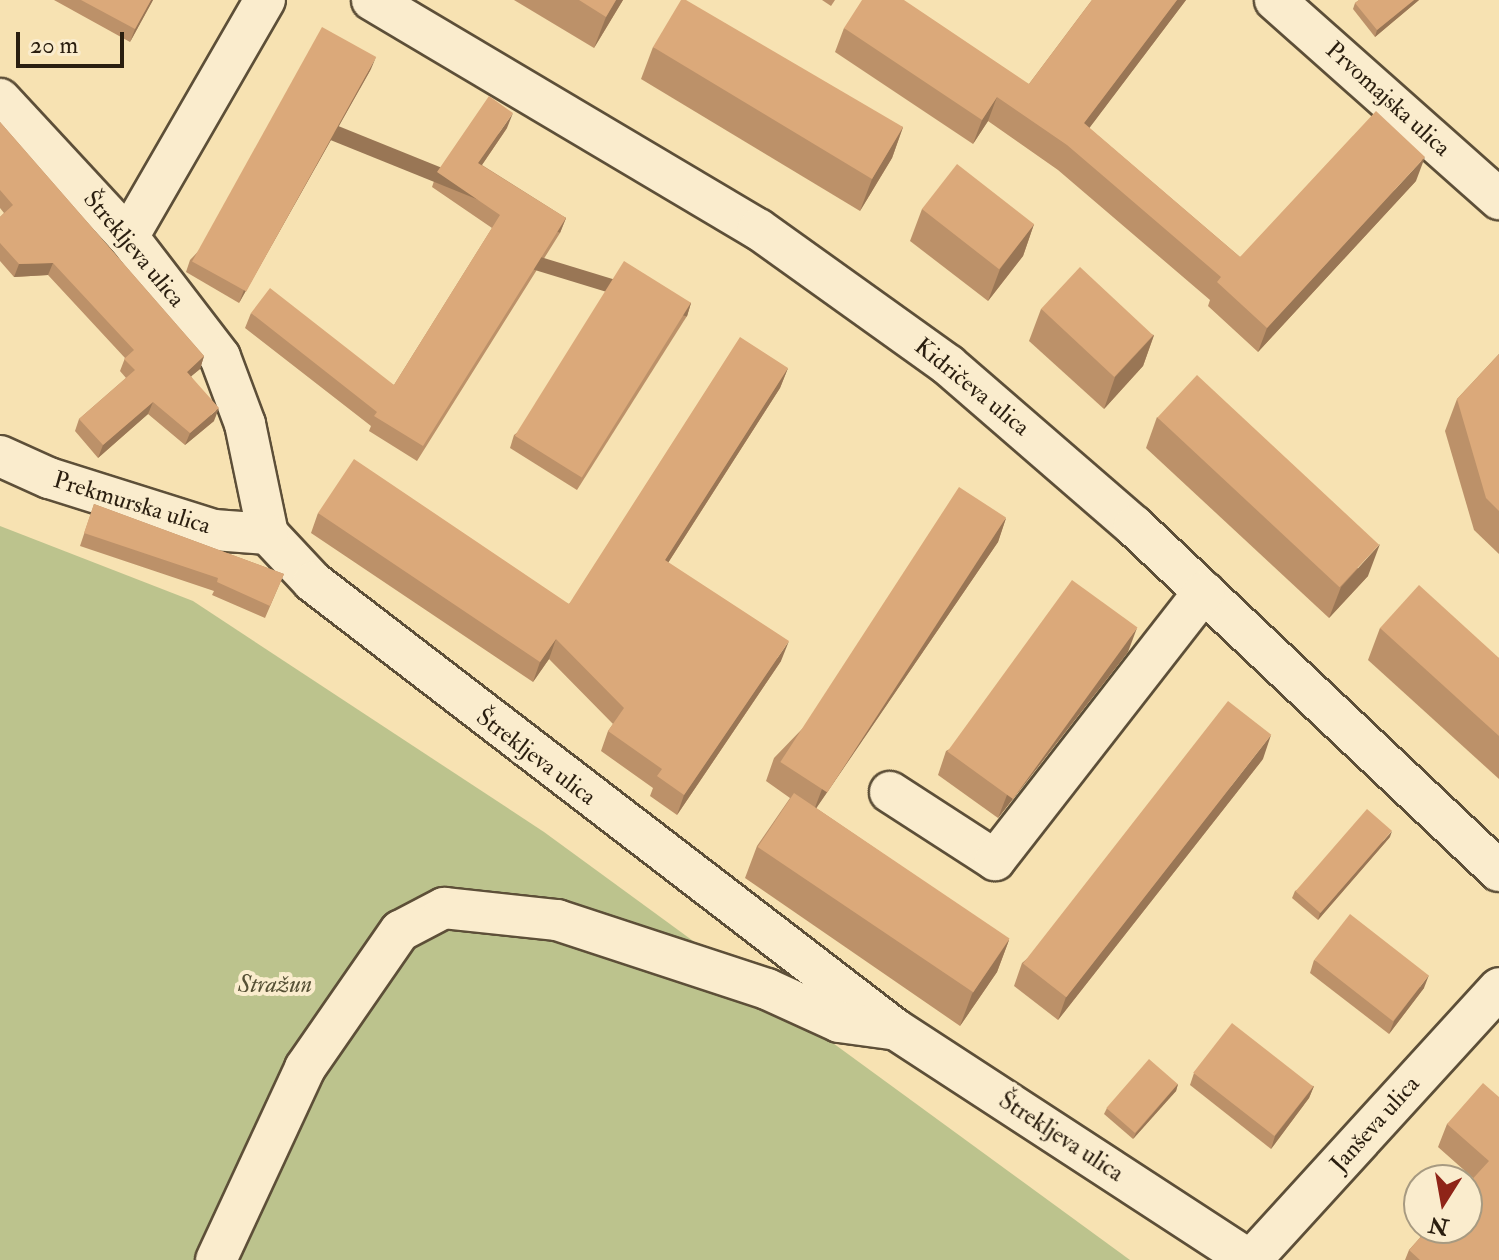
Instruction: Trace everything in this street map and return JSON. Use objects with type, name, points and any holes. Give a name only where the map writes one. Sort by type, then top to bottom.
[{"type":"street","points":[[128,237],[265,0]]},
{"type":"street","name":"Kidričeva ulica","points":[[372,0],[771,238],[960,374],[1204,592],[1499,871]]},
{"type":"street","name":"Prvomajska ulica","points":[[1275,0],[1499,199]]},
{"type":"street","name":"Štrekljeva ulica","points":[[0,99],[128,237],[220,357],[245,424],[268,534],[351,615],[895,1029],[1250,1260]]},
{"type":"street","name":"Prekmurska ulica","points":[[0,456],[49,478],[214,530],[268,534]]},
{"type":"street","points":[[890,792],[995,860],[1204,592]]},
{"type":"street","points":[[216,1260],[305,1068],[400,931],[444,908],[557,920],[767,989],[839,1022],[895,1029]]},
{"type":"street","name":"Janševa ulica","points":[[1250,1260],[1499,988]]},
{"type":"green space","name":"Stražun","points":[[0,526],[193,601],[544,832],[1130,1260],[0,1260]]},
{"type":"building","points":[[81,0],[151,0],[135,29]]},
{"type":"building","points":[[579,0],[616,0],[606,17]]},
{"type":"building","points":[[681,0],[686,0],[903,127],[872,179],[653,47]]},
{"type":"building","points":[[862,0],[904,0],[1029,84],[1092,0],[1177,0],[1084,123],[1240,257],[1376,111],[1425,157],[1267,328],[1217,282],[1221,277],[1067,145],[997,97],[982,120],[844,28]]},
{"type":"building","points":[[1359,0],[1414,0],[1377,30],[1355,3]]},
{"type":"building","points":[[322,27],[376,57],[246,291],[192,261]]},
{"type":"building","points":[[489,96],[513,113],[478,163],[566,218],[423,446],[374,416],[377,412],[251,313],[270,288],[394,385],[500,215],[437,172]]},
{"type":"building","points":[[0,122],[204,356],[187,372],[219,408],[190,433],[153,402],[103,445],[79,419],[135,370],[124,359],[134,350],[53,263],[19,264],[0,243],[0,217],[13,205],[0,190]]},
{"type":"building","points":[[957,164],[1034,224],[999,269],[922,209]]},
{"type":"building","points":[[624,261],[691,303],[582,478],[515,436]]},
{"type":"building","points":[[1080,267],[1153,335],[1114,377],[1041,309]]},
{"type":"building","points":[[740,337],[788,368],[665,560],[789,641],[684,795],[657,776],[662,769],[608,731],[624,708],[556,639],[540,662],[318,513],[354,459],[569,604]]},
{"type":"building","points":[[1499,354],[1499,511],[1486,498],[1457,399]]},
{"type":"building","points":[[1197,375],[1379,545],[1340,587],[1157,417]]},
{"type":"building","points":[[959,487],[1006,517],[827,793],[780,762]]},
{"type":"building","points":[[94,504],[284,574],[270,606],[217,582],[218,578],[84,533]]},
{"type":"building","points":[[1072,580],[1138,628],[1013,799],[947,752]]},
{"type":"building","points":[[1419,585],[1499,658],[1499,736],[1380,628]]},
{"type":"building","points":[[1228,701],[1271,735],[1066,997],[1023,963]]},
{"type":"building","points":[[794,793],[1010,938],[973,992],[758,847]]},
{"type":"building","points":[[1367,809],[1392,831],[1320,913],[1295,891]]},
{"type":"building","points":[[1350,914],[1429,976],[1393,1021],[1314,960]]},
{"type":"building","points":[[1232,1023],[1313,1086],[1274,1136],[1193,1073]]},
{"type":"building","points":[[1149,1059],[1178,1084],[1135,1133],[1106,1108]]},
{"type":"building","points":[[1483,1083],[1499,1097],[1499,1260],[1420,1260],[1409,1250],[1414,1244],[1483,1244],[1483,1168],[1489,1161],[1447,1124]]}]
